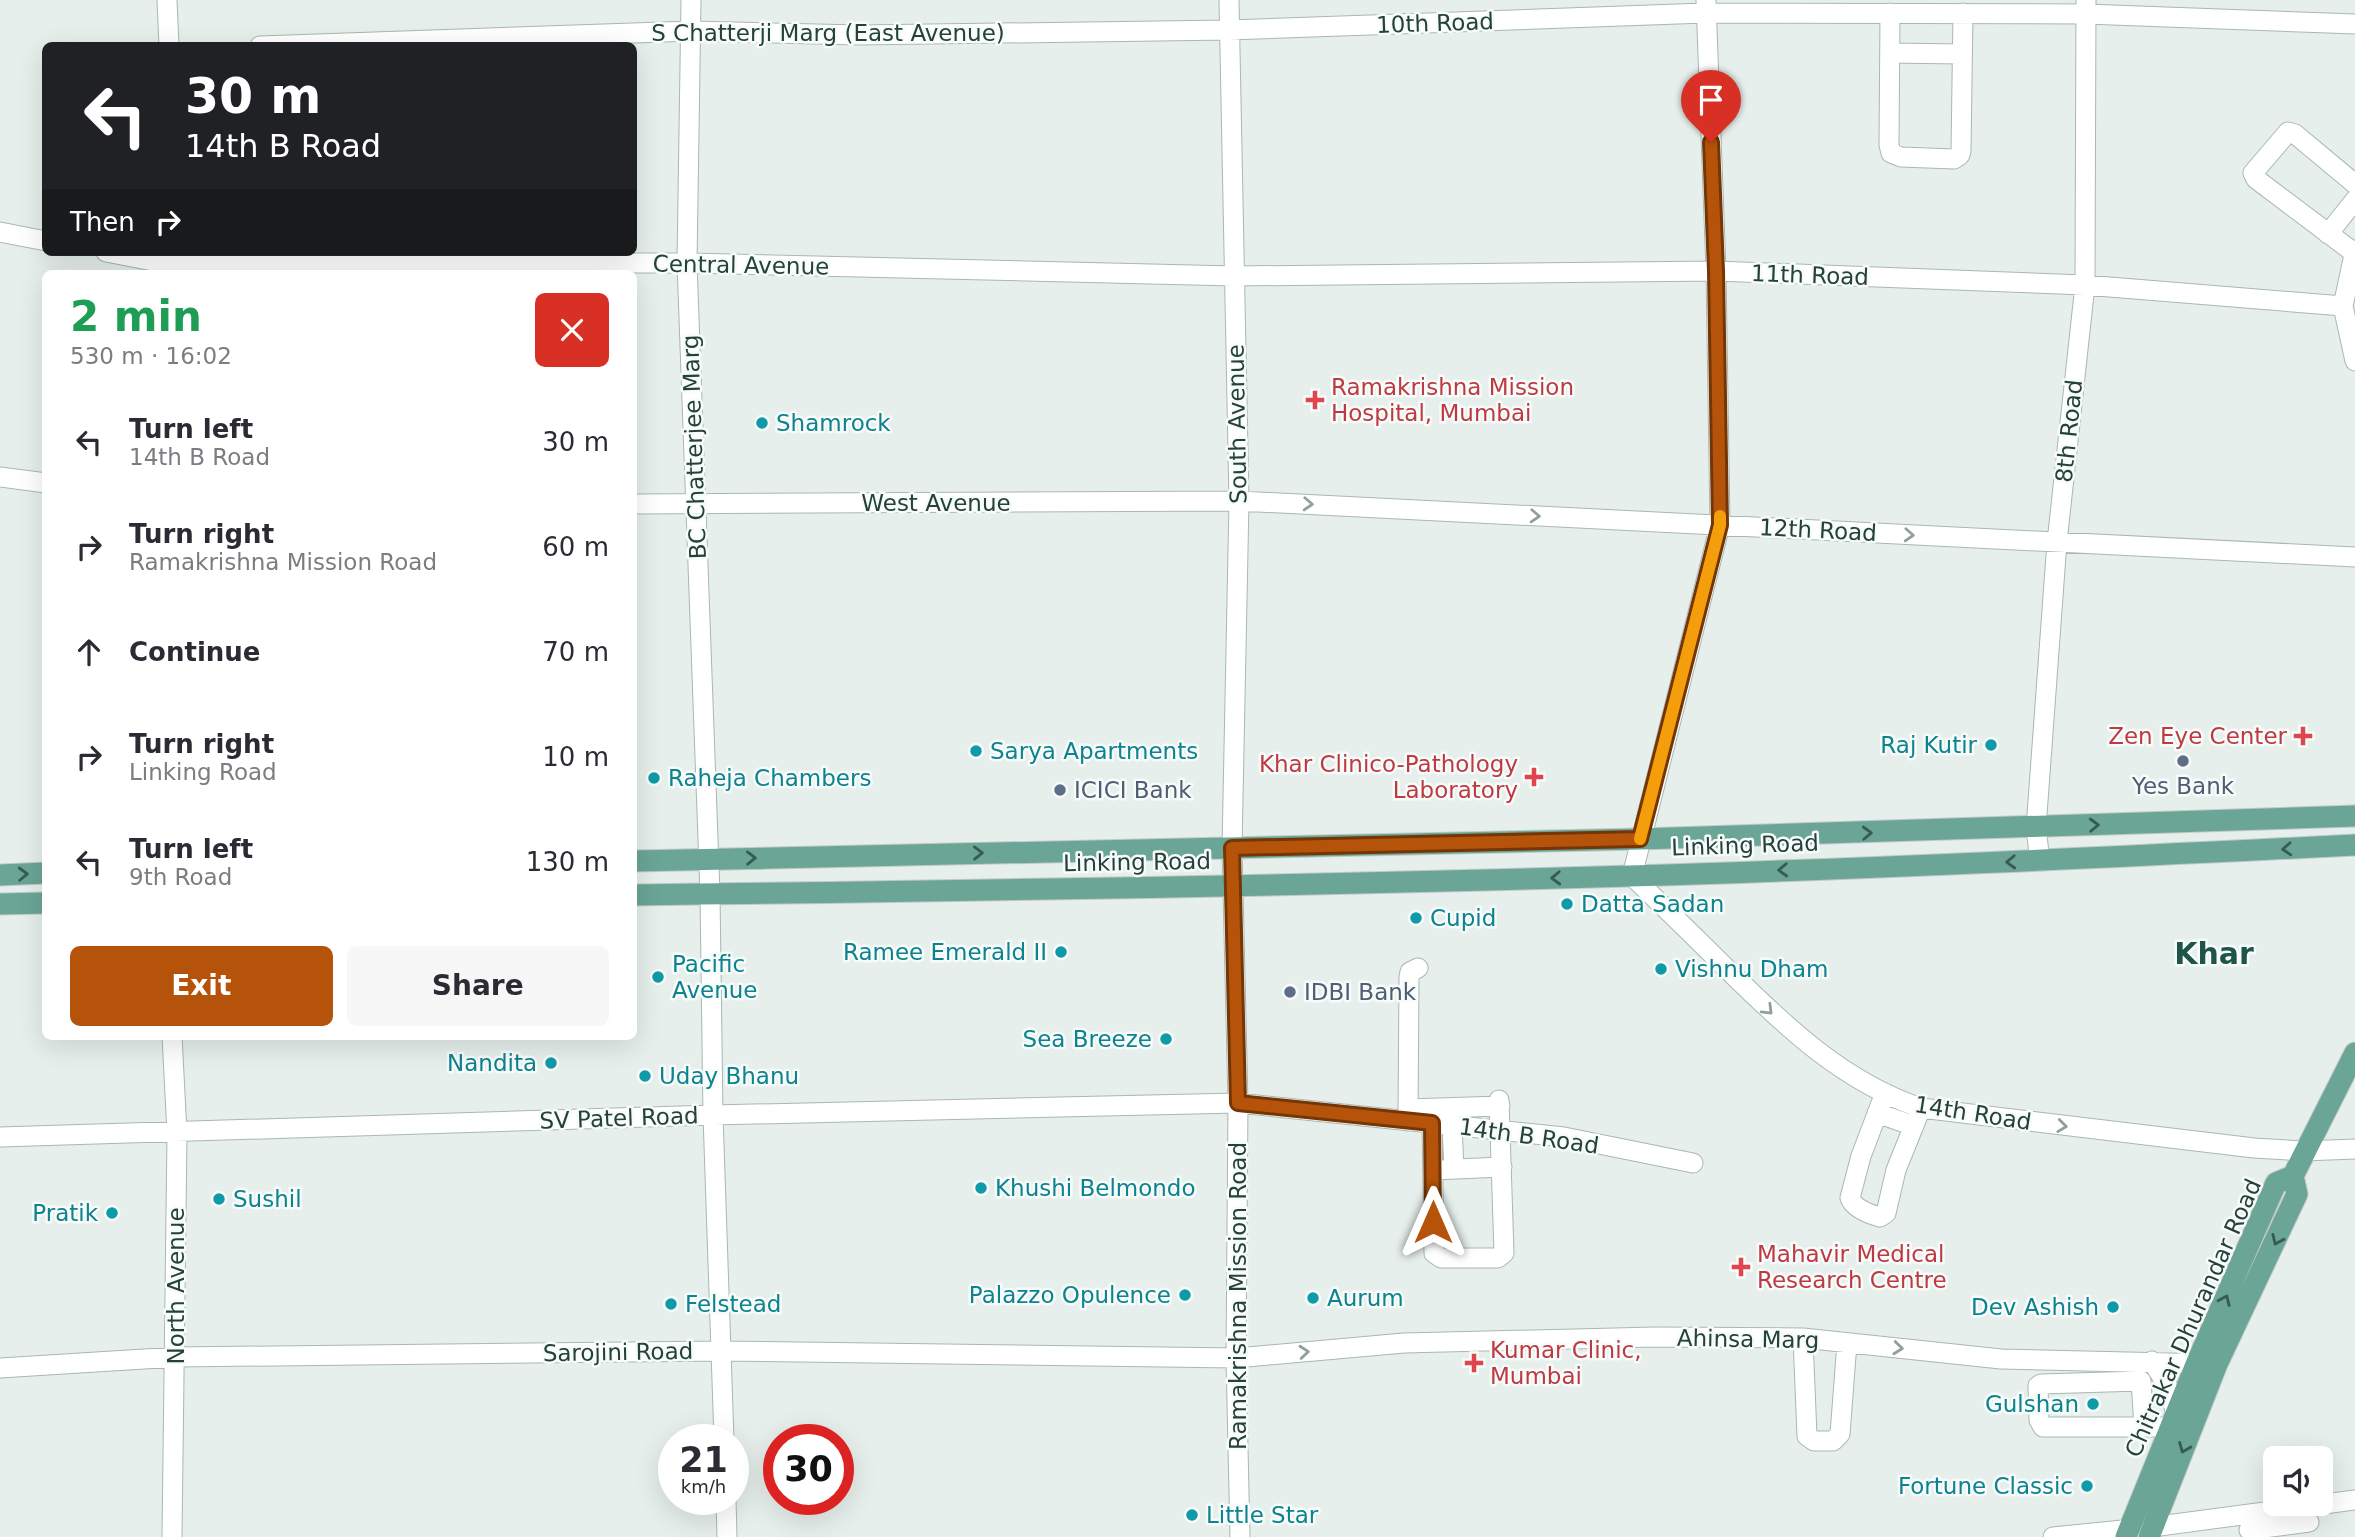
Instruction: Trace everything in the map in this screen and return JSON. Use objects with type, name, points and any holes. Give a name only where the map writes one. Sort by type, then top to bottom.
[{"type":"main road","name":"Linking Road","points":[[637,860],[1640,839],[2355,816]]},
{"type":"main road","name":"Linking Road","points":[[637,895],[1233,887],[1632,876],[2355,845]]},
{"type":"main road","points":[[0,875],[42,873]]},
{"type":"main road","points":[[0,904],[42,903]]},
{"type":"main road","name":"Chitrakar Dhurandar Road","points":[[2139,1533],[2175,1421],[2207,1363],[2276,1183],[2293,1176],[2355,1053]]},
{"type":"main road","points":[[2139,1533],[2207,1363]]},
{"type":"street","points":[[167,0],[169,42]]},
{"type":"street","name":"BC Chatterjee Marg","points":[[691,0],[687,263],[709,859],[713,1115],[723,1424]]},
{"type":"street","name":"South Avenue","points":[[1228,0],[1239,501],[1233,887]]},
{"type":"street","points":[[1632,876],[1720,525],[1716,271],[1706,6]]},
{"type":"street","name":"10th Road","points":[[1228,30],[1706,6],[1890,13],[1963,13],[2086,7],[2355,23]]},
{"type":"street","name":"8th Road","points":[[2040,860],[2036,828],[2057,542],[2085,285],[2086,7]]},
{"type":"street","points":[[1890,13],[1891,153],[1901,157],[1954,159],[1960,155],[1961,150],[1963,13]]},
{"type":"street","name":"S Chatterji Marg (East Avenue)","points":[[375,42],[691,31],[860,35],[1228,30]]},
{"type":"street","points":[[1890,53],[1962,54]]},
{"type":"street","points":[[2355,184],[2291,132],[2284,135],[2254,171],[2256,179],[2354,251],[2343,306],[2355,361]]},
{"type":"street","points":[[2328,234],[2355,200]]},
{"type":"street","points":[[0,232],[42,240]]},
{"type":"street","name":"Central Avenue","points":[[129,256],[163,262],[687,263],[1234,276]]},
{"type":"street","name":"11th Road","points":[[1234,276],[1716,271],[2085,285],[2343,306]]},
{"type":"street","points":[[0,477],[42,482]]},
{"type":"street","name":"West Avenue","points":[[637,504],[1239,501]]},
{"type":"street","name":"12th Road","points":[[1239,501],[2355,557]]},
{"type":"street","name":"14th Road","points":[[1632,876],[1786,1028],[1899,1110],[2241,1146],[2304,1151],[2355,1149]]},
{"type":"street","name":"Ramakrishna Mission Road","points":[[1233,887],[1238,1103],[1236,1357],[1240,1537]]},
{"type":"street","points":[[1418,968],[1410,972],[1409,977],[1408,1115],[1500,1103],[1502,1256],[1441,1258],[1434,1253],[1432,1123]]},
{"type":"street","name":"North Avenue","points":[[172,1040],[177,1133],[172,1537]]},
{"type":"street","name":"14th B Road","points":[[1238,1103],[1408,1115],[1432,1123],[1564,1137],[1693,1163]]},
{"type":"street","name":"SV Patel Road","points":[[0,1137],[713,1115],[1238,1103]]},
{"type":"street","points":[[1452,1125],[1454,1169]]},
{"type":"street","points":[[1433,1170],[1502,1167]]},
{"type":"street","name":"Ahinsa Marg","points":[[1236,1357],[1404,1343],[1655,1336],[1803,1342],[2124,1371],[2152,1361],[2207,1363]]},
{"type":"street","points":[[1803,1342],[1807,1436],[1814,1441],[1833,1441],[1840,1434],[1846,1346]]},
{"type":"street","name":"Sarojini Road","points":[[0,1368],[176,1357],[721,1351],[1236,1357]]},
{"type":"street","points":[[2144,1427],[2143,1382],[2124,1371],[2041,1384],[2038,1388],[2040,1422],[2046,1427],[2144,1427],[2175,1421],[2167,1385],[2152,1361]]},
{"type":"street","points":[[2053,1537],[2309,1522],[2355,1500]]},
{"type":"street","points":[[726,1515],[727,1537]]},
{"type":"slow traffic","points":[[1640,839],[1720,525],[1720,516]]},
{"type":"place","name":"Ramakrishna Mission Hospital, Mumbai","points":[[1315,400]]},
{"type":"place","name":"Shamrock","points":[[762,423]]},
{"type":"place","name":"Zen Eye Center","points":[[2303,736]]},
{"type":"place","name":"Raj Kutir","points":[[1991,745]]},
{"type":"place","name":"Sarya Apartments","points":[[976,751]]},
{"type":"place","name":"Yes Bank","points":[[2183,761]]},
{"type":"place","name":"Khar Clinico-Pathology Laboratory","points":[[1534,777]]},
{"type":"place","name":"Raheja Chambers","points":[[654,778]]},
{"type":"place","name":"ICICI Bank","points":[[1060,790]]},
{"type":"place","name":"Datta Sadan","points":[[1567,904]]},
{"type":"place","name":"Cupid","points":[[1416,918]]},
{"type":"place","name":"Ramee Emerald II","points":[[1061,952]]},
{"type":"place","name":"Vishnu Dham","points":[[1661,969]]},
{"type":"place","name":"Pacific Avenue","points":[[658,977]]},
{"type":"place","name":"IDBI Bank","points":[[1290,992]]},
{"type":"place","name":"Sea Breeze","points":[[1166,1039]]},
{"type":"place","name":"Nandita","points":[[551,1063]]},
{"type":"place","name":"Uday Bhanu","points":[[645,1076]]},
{"type":"place","name":"Khushi Belmondo","points":[[981,1188]]},
{"type":"place","name":"Sushil","points":[[219,1199]]},
{"type":"place","name":"Pratik","points":[[112,1213]]},
{"type":"place","name":"Mahavir Medical Research Centre","points":[[1741,1267]]},
{"type":"place","name":"Palazzo Opulence","points":[[1185,1295]]},
{"type":"place","name":"Aurum","points":[[1313,1298]]},
{"type":"place","name":"Felstead","points":[[671,1304]]},
{"type":"place","name":"Dev Ashish","points":[[2113,1307]]},
{"type":"place","name":"Kumar Clinic, Mumbai","points":[[1474,1363]]},
{"type":"place","name":"Gulshan","points":[[2093,1404]]},
{"type":"place","name":"Fortune Classic","points":[[2087,1486]]},
{"type":"place","name":"Little Star","points":[[1192,1515]]},
{"type":"district","name":"Khar","points":[[2214,954]]},
{"type":"route","points":[[1433,1222],[1432,1123],[1238,1103],[1232,848],[1640,839],[1720,525],[1711,142]]}]
